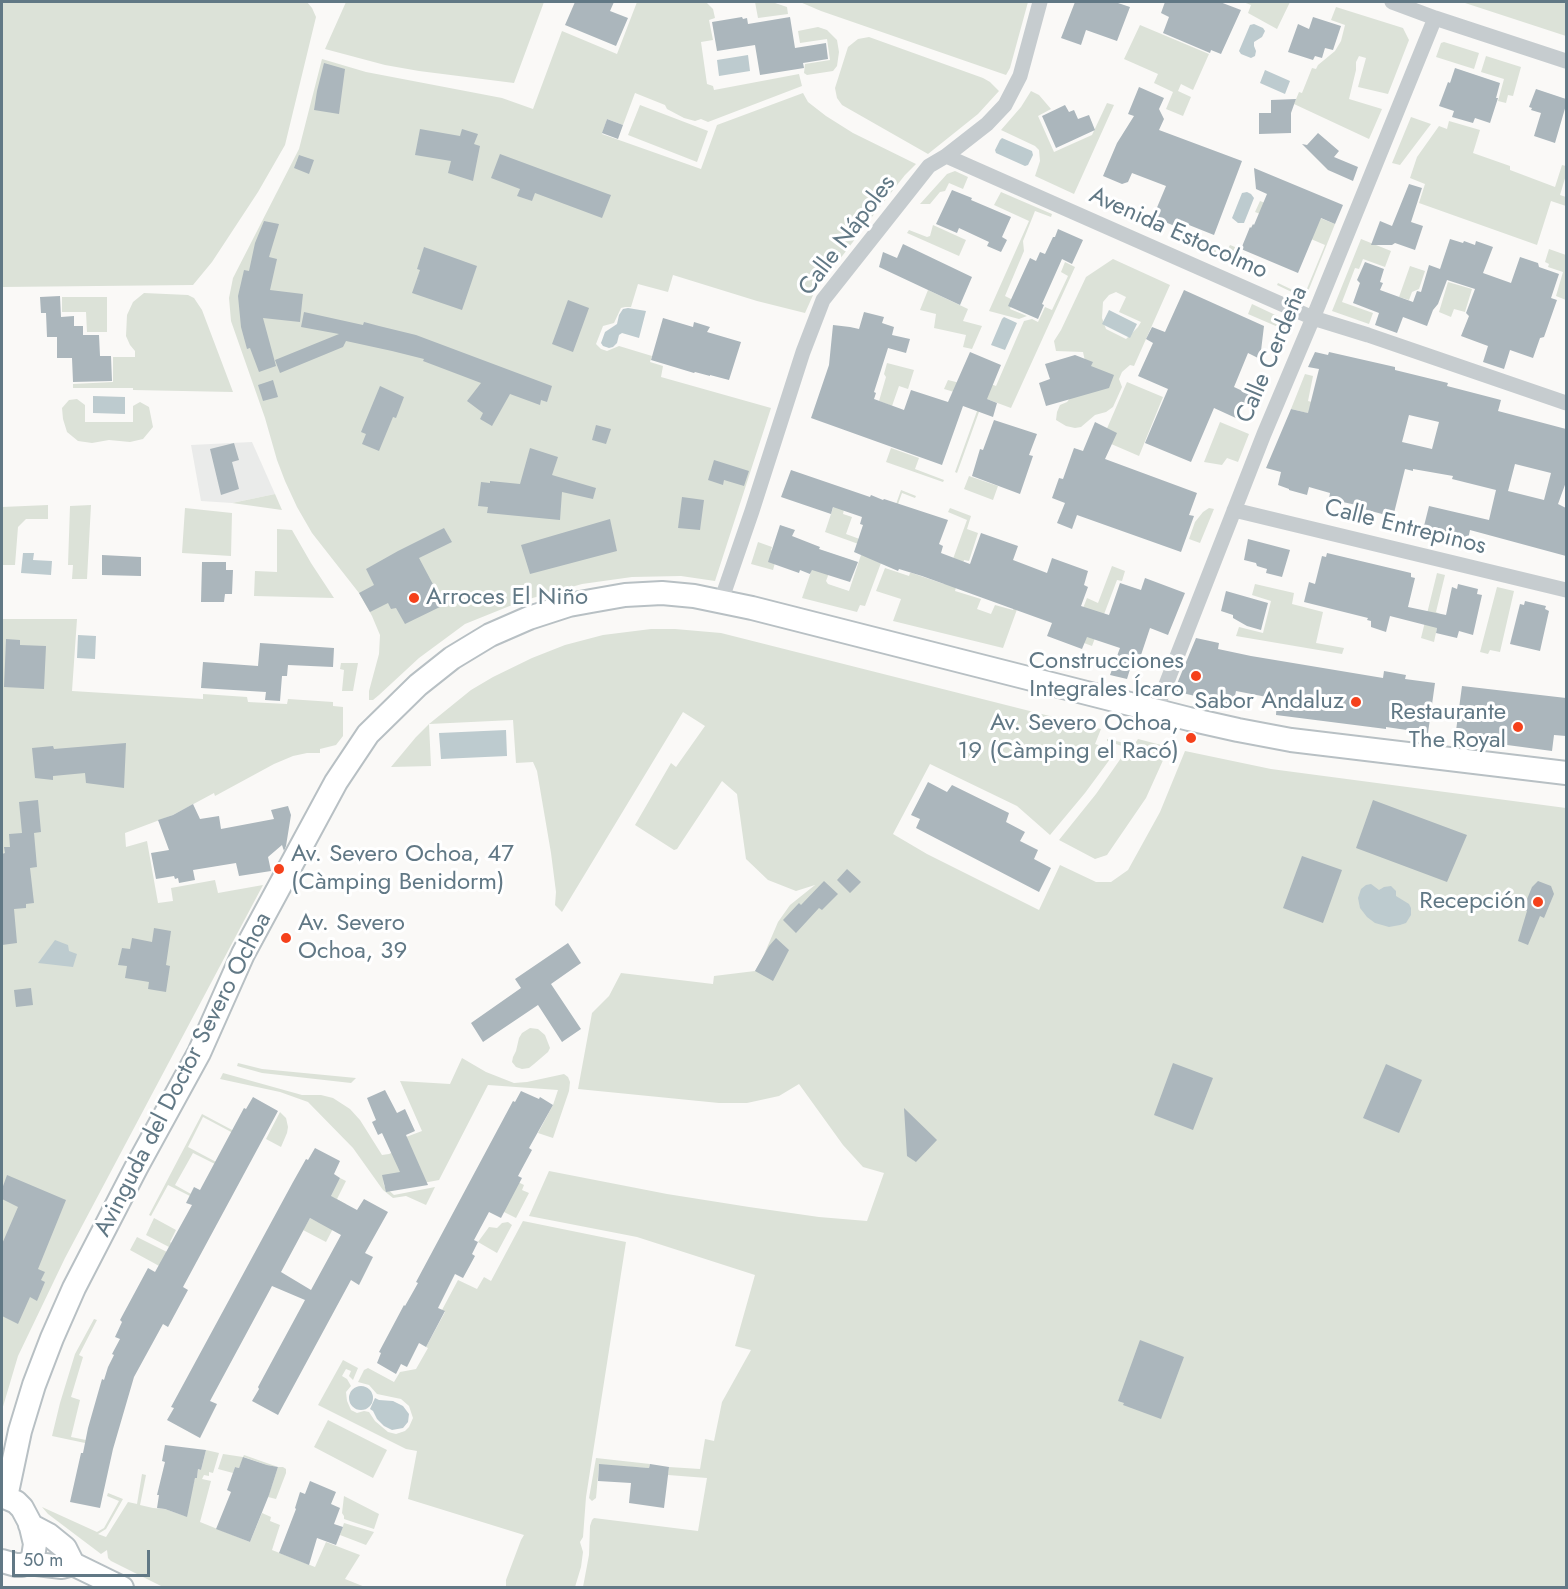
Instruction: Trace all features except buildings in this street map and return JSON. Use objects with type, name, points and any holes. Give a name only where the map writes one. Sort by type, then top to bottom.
[{"type":"street","name":"Calle Nápoles","points":[[722,601],[803,352],[823,300],[929,166],[946,156],[987,124],[1005,105],[1020,76],[1041,2]]},
{"type":"street","points":[[1392,2],[1566,61]]},
{"type":"street","name":"Calle Cerdeña","points":[[1156,710],[1234,510],[1435,18]]},
{"type":"street","name":"Avenida Estocolmo","points":[[946,156],[1313,318],[1566,403]]},
{"type":"street","name":"Calle Entrepinos","points":[[1234,510],[1566,590]]},
{"type":"street","name":"Avinguda del Doctor Severo Ochoa","points":[[4,1496],[34,1385],[51,1338],[74,1287],[199,1053],[243,954],[336,782],[368,734],[418,685],[452,658],[490,635],[529,618],[569,605],[625,595],[662,593],[694,596],[722,601],[1218,725],[1291,740],[1566,773]]},
{"type":"street","points":[[4,1496],[16,1502],[27,1515],[35,1545],[33,1557],[28,1563]]},
{"type":"street","points":[[30,1525],[49,1535],[64,1548],[74,1564],[122,1587]]},
{"type":"street","points":[[2,1561],[16,1565],[28,1563],[62,1567],[74,1564]]},
{"type":"shaded area","points":[[2,2],[307,2],[312,8],[316,17],[285,145],[258,192],[212,262],[193,285],[2,287]]},
{"type":"shaded area","points":[[346,2],[544,2],[514,83],[385,65],[325,49]]},
{"type":"shaded area","points":[[637,2],[706,2],[713,9],[715,18],[709,20],[713,40],[701,42],[707,84],[713,86],[714,90],[799,74],[802,86],[708,122],[701,119],[695,121],[684,118],[667,109],[665,105],[635,93],[623,125],[607,119],[602,134],[701,169],[717,125],[803,93],[808,102],[853,133],[916,164],[905,175],[814,293],[805,313],[673,275],[668,292],[638,284],[631,307],[621,308],[614,323],[603,326],[596,344],[601,349],[607,351],[619,346],[652,356],[650,362],[663,366],[661,377],[771,408],[715,581],[681,576],[632,577],[582,584],[522,601],[465,624],[419,658],[373,700],[369,700],[369,691],[379,654],[380,635],[359,593],[312,533],[285,481],[231,321],[229,298],[233,278],[299,149],[322,59],[366,72],[502,98],[533,109],[562,31],[617,54]]},
{"type":"shaded area","points":[[755,2],[772,2],[787,7],[788,14],[758,18]]},
{"type":"shaded area","points":[[800,2],[1028,2],[1010,68],[1006,75]]},
{"type":"shaded area","points":[[1243,2],[1290,2],[1277,29],[1248,13],[1251,5]]},
{"type":"shaded area","points":[[1462,2],[1566,2],[1566,36]]},
{"type":"shaded area","points":[[1336,7],[1403,28],[1409,40],[1388,94],[1358,87],[1366,58],[1359,56],[1356,62],[1349,99],[1382,109],[1369,139],[1294,104],[1299,92],[1302,93],[1312,68],[1316,69],[1335,51],[1341,41],[1345,25],[1331,20]]},
{"type":"shaded area","points":[[1254,24],[1265,31],[1262,37],[1254,42],[1256,51],[1255,56],[1251,58],[1239,51],[1250,25]]},
{"type":"shaded area","points":[[1140,25],[1209,54],[1193,90],[1181,84],[1178,91],[1191,97],[1183,116],[1166,109],[1173,92],[1154,83],[1158,74],[1124,59]]},
{"type":"shaded area","points":[[818,27],[827,30],[837,40],[839,52],[837,66],[833,71],[807,75],[804,73],[805,64],[830,60],[827,39],[800,43],[798,31]]},
{"type":"shaded area","points":[[869,37],[983,78],[999,91],[978,114],[928,154],[842,105],[837,98],[835,88],[848,47],[858,39]]},
{"type":"shaded area","points":[[1441,43],[1479,53],[1474,69],[1436,57]]},
{"type":"shaded area","points":[[748,55],[750,71],[719,76],[717,60]]},
{"type":"shaded area","points":[[1486,56],[1521,67],[1513,96],[1508,95],[1506,103],[1498,101],[1504,79],[1481,72]]},
{"type":"shaded area","points":[[1265,70],[1290,81],[1285,94],[1260,83]]},
{"type":"shaded area","points":[[1031,91],[1039,95],[1051,109],[1038,116],[1054,152],[1092,135],[1107,103],[1114,105],[1074,194],[1035,176],[1040,161],[1039,150],[1001,130],[1021,107]]},
{"type":"shaded area","points":[[640,105],[708,131],[697,162],[628,135]]},
{"type":"shaded area","points":[[1411,117],[1431,124],[1400,165],[1392,163]]},
{"type":"shaded area","points":[[1449,121],[1480,130],[1473,153],[1510,166],[1510,170],[1555,187],[1562,165],[1566,166],[1566,175],[1560,195],[1566,197],[1566,206],[1551,201],[1537,245],[1419,203],[1425,184],[1410,178],[1417,157],[1439,126],[1447,129]]},
{"type":"shaded area","points":[[1002,138],[1032,151],[1033,155],[1028,165],[1025,166],[996,153],[995,150]]},
{"type":"shaded area","points":[[955,171],[968,177],[963,189],[949,183],[945,191],[940,192],[930,204],[920,204],[947,174]]},
{"type":"shaded area","points":[[1001,192],[1052,214],[1051,217],[1035,211],[1023,241],[1024,251],[1005,296],[1013,300],[1010,309],[1027,316],[1019,319],[989,311],[1029,221],[994,205]]},
{"type":"shaded area","points":[[1247,192],[1254,198],[1244,223],[1238,223],[1232,218],[1242,193]]},
{"type":"shaded area","points":[[1260,201],[1335,224],[1307,294],[1300,296],[1277,285],[1278,283],[1299,293],[1306,291],[1325,245],[1286,224],[1255,212]]},
{"type":"shaded area","points":[[933,225],[966,240],[959,256],[907,233],[909,230],[927,237],[930,236]]},
{"type":"shaded area","points":[[1361,239],[1391,251],[1385,267],[1363,259],[1359,269],[1355,268],[1342,302],[1373,313],[1369,324],[1332,311]]},
{"type":"shaded area","points":[[1200,243],[1225,254],[1230,245],[1240,249],[1233,266],[1197,249]]},
{"type":"shaded area","points":[[1549,249],[1566,255],[1566,300],[1556,296],[1563,272],[1548,267],[1549,264],[1545,262]]},
{"type":"shaded area","points":[[1113,259],[1170,285],[1134,366],[1130,365],[1122,372],[1119,379],[1122,387],[1113,407],[1095,415],[1081,427],[1075,428],[1056,420],[1060,405],[1067,402],[1075,392],[1086,366],[1083,352],[1056,351],[1054,341],[1086,277]],"holes":[[[1116,292],[1126,297],[1119,312],[1141,322],[1126,339],[1106,329],[1102,318],[1103,302],[1109,295]]]},
{"type":"shaded area","points":[[1065,262],[1075,267],[1011,408],[984,398],[957,473],[955,472],[981,400],[944,389],[948,380],[972,386],[975,378],[996,386],[1024,321],[1032,319],[1038,322],[1045,307],[1052,310],[1068,276],[1061,272]]},
{"type":"shaded area","points":[[1410,266],[1425,271],[1419,289],[1412,292],[1409,300],[1399,297]]},
{"type":"shaded area","points":[[1448,282],[1472,289],[1465,312],[1454,309],[1451,317],[1439,312]]},
{"type":"shaded area","points":[[928,290],[968,309],[963,321],[982,326],[972,349],[963,347],[966,335],[934,328],[936,314],[920,310]]},
{"type":"shaded area","points":[[144,293],[188,295],[194,298],[202,310],[233,392],[73,388],[73,384],[113,382],[113,357],[135,357],[135,351],[126,336],[127,315],[133,302]]},
{"type":"shaded area","points":[[62,297],[107,297],[107,332],[87,332],[86,312],[62,312]]},
{"type":"shaded area","points":[[1252,304],[1286,320],[1288,322],[1285,330],[1248,314]]},
{"type":"shaded area","points":[[623,309],[646,311],[639,338],[622,333],[613,347],[603,346],[601,343],[605,332],[617,324]]},
{"type":"shaded area","points":[[1109,310],[1137,324],[1130,338],[1102,324]]},
{"type":"shaded area","points":[[1004,317],[1017,323],[1005,350],[991,345]]},
{"type":"shaded area","points":[[887,363],[914,370],[908,389],[899,386],[892,406],[879,401],[886,377],[884,374]]},
{"type":"shaded area","points":[[1305,374],[1313,376],[1308,401],[1331,407],[1328,418],[1291,409]]},
{"type":"shaded area","points":[[1127,382],[1163,397],[1139,456],[1102,440]]},
{"type":"shaded area","points":[[93,396],[125,397],[125,414],[93,413]]},
{"type":"shaded area","points":[[77,399],[85,405],[85,422],[133,422],[133,406],[140,402],[149,407],[153,427],[143,439],[130,442],[78,441],[67,432],[62,408],[69,400]]},
{"type":"shaded area","points":[[1220,422],[1249,434],[1238,462],[1227,458],[1222,465],[1204,462]]},
{"type":"shaded area","points":[[252,442],[275,494],[232,503],[201,501],[191,445]]},
{"type":"shaded area","points":[[891,448],[919,458],[915,469],[944,480],[943,482],[886,462]]},
{"type":"shaded area","points":[[969,476],[998,486],[993,500],[964,489]]},
{"type":"shaded area","points":[[901,490],[916,496],[915,498],[902,493],[876,561],[881,563],[865,606],[860,605],[857,612],[802,598],[814,563],[829,573],[826,581],[828,584],[849,591],[864,546],[825,532],[834,505],[844,509],[843,514],[852,517],[846,534],[865,541],[887,530]]},
{"type":"shaded area","points":[[275,494],[282,510],[232,503]]},
{"type":"shaded area","points":[[48,505],[48,519],[26,519],[18,527],[15,565],[2,565],[2,507]]},
{"type":"shaded area","points":[[91,505],[87,579],[72,579],[73,565],[68,565],[70,506]]},
{"type":"shaded area","points":[[185,508],[232,513],[231,556],[182,553]]},
{"type":"shaded area","points":[[950,508],[971,516],[967,529],[978,533],[969,561],[964,560],[955,591],[981,599],[977,609],[991,614],[995,605],[1013,610],[1026,578],[1028,579],[1003,648],[893,621],[901,599],[876,591],[885,568],[909,576],[912,573],[944,584],[967,520],[948,512]]},
{"type":"shaded area","points":[[1209,508],[1214,509],[1200,543],[1189,539],[1195,522]]},
{"type":"shaded area","points":[[277,529],[292,530],[334,598],[254,596],[255,571],[277,572]]},
{"type":"shaded area","points":[[758,542],[778,552],[773,570],[751,564]]},
{"type":"shaded area","points":[[23,553],[34,553],[33,560],[52,561],[51,575],[21,573]]},
{"type":"shaded area","points":[[1112,566],[1125,571],[1122,581],[1117,580],[1092,646],[1084,643],[1076,626],[1087,598],[1098,603]]},
{"type":"shaded area","points":[[1437,573],[1445,575],[1436,612],[1440,614],[1434,642],[1421,638]]},
{"type":"shaded area","points":[[1255,584],[1294,593],[1292,604],[1323,612],[1316,643],[1344,648],[1342,654],[1236,636],[1239,627],[1263,633],[1271,601],[1252,595]]},
{"type":"shaded area","points":[[1497,587],[1514,591],[1500,652],[1490,650],[1488,654],[1480,652]]},
{"type":"shaded area","points":[[2,619],[77,619],[72,691],[203,699],[203,694],[247,697],[248,702],[287,704],[288,699],[333,702],[333,706],[343,707],[343,736],[336,745],[320,749],[320,753],[293,756],[215,796],[214,793],[173,815],[125,833],[126,847],[147,841],[158,903],[173,901],[171,888],[215,880],[218,893],[263,885],[65,1258],[18,1356],[2,1410]]},
{"type":"shaded area","points":[[651,629],[675,629],[721,633],[1101,729],[1095,744],[1116,751],[1050,835],[1017,806],[930,764],[893,834],[927,854],[1039,910],[1060,865],[1096,882],[1111,882],[1128,870],[1160,812],[1185,751],[1271,769],[1566,808],[1566,1587],[583,1587],[589,1555],[590,1526],[594,1518],[698,1531],[707,1478],[668,1475],[669,1467],[700,1469],[705,1439],[714,1441],[722,1402],[751,1350],[735,1346],[755,1275],[637,1237],[529,1216],[549,1171],[749,1207],[867,1221],[884,1173],[863,1167],[843,1145],[799,1084],[779,1096],[747,1103],[719,1103],[578,1089],[592,1013],[609,996],[621,973],[713,984],[714,976],[755,971],[778,922],[790,905],[815,885],[796,891],[768,880],[746,859],[737,794],[722,781],[677,849],[674,850],[635,825],[671,763],[676,767],[705,726],[683,712],[562,912],[555,905],[556,892],[551,853],[537,771],[533,762],[516,763],[513,720],[429,724],[471,690],[493,677],[565,645],[603,635]]},
{"type":"shaded area","points":[[78,635],[96,636],[95,659],[77,658]]},
{"type":"shaded area","points":[[341,663],[358,663],[353,691],[342,691],[344,670],[340,669]]},
{"type":"shaded area","points":[[429,724],[431,766],[391,767],[416,737]]},
{"type":"shaded area","points":[[506,730],[507,756],[441,759],[439,733]]},
{"type":"shaded area","points":[[1107,739],[1134,745],[1138,739],[1169,747],[1146,798],[1107,855],[1095,859],[1059,840],[1096,794],[1128,748],[1107,741]]},
{"type":"shaded area","points":[[1371,884],[1379,890],[1391,886],[1396,891],[1396,896],[1409,904],[1411,915],[1406,923],[1389,927],[1375,923],[1367,917],[1360,908],[1358,898],[1361,889]]},
{"type":"shaded area","points":[[55,940],[68,945],[69,951],[77,954],[73,967],[38,963]]},
{"type":"shaded area","points":[[530,1028],[538,1029],[545,1035],[550,1048],[529,1068],[522,1069],[516,1067],[512,1062],[519,1038]]},
{"type":"shaded area","points":[[462,1058],[486,1072],[514,1083],[564,1074],[570,1082],[569,1091],[553,1138],[538,1133],[558,1090],[488,1085],[439,1180],[418,1184],[383,1176],[384,1186],[394,1195],[435,1187],[426,1205],[406,1196],[393,1198],[383,1190],[353,1148],[308,1102],[280,1092],[220,1079],[223,1073],[302,1095],[321,1095],[333,1098],[350,1109],[360,1120],[382,1155],[409,1145],[406,1137],[422,1131],[400,1081],[450,1084]]},
{"type":"shaded area","points":[[238,1063],[262,1069],[356,1078],[351,1083],[262,1073],[237,1066]]},
{"type":"shaded area","points":[[280,1112],[286,1118],[288,1127],[281,1147],[266,1139]]},
{"type":"shaded area","points":[[202,1114],[234,1131],[233,1133],[203,1117],[188,1147],[218,1163],[217,1165],[193,1153],[175,1185],[191,1194],[190,1196],[168,1185],[151,1216],[149,1215]]},
{"type":"shaded area","points":[[340,1178],[346,1181],[337,1199],[346,1204],[326,1242],[303,1230],[310,1218],[318,1222]]},
{"type":"shaded area","points":[[514,1180],[524,1185],[522,1190],[529,1193],[516,1218],[492,1206]]},
{"type":"shaded area","points":[[154,1218],[176,1230],[169,1247],[146,1235]]},
{"type":"shaded area","points":[[523,1221],[626,1242],[586,1497],[583,1537],[580,1542],[583,1552],[581,1567],[575,1587],[506,1587],[506,1580],[524,1535],[408,1499],[417,1451],[406,1449],[318,1405],[343,1360],[358,1368],[353,1380],[349,1376],[351,1371],[346,1369],[342,1376],[351,1386],[346,1392],[351,1410],[357,1413],[369,1412],[375,1421],[388,1432],[396,1434],[405,1431],[413,1418],[409,1406],[401,1399],[377,1394],[369,1385],[358,1382],[364,1370],[368,1368],[394,1382],[400,1372],[416,1369],[445,1312],[442,1310],[458,1280],[477,1289],[484,1277],[491,1281]]},
{"type":"shaded area","points":[[508,1222],[512,1225],[497,1253],[478,1242],[489,1227],[497,1228],[502,1223]]},
{"type":"shaded area","points":[[137,1237],[167,1252],[161,1267],[130,1250]]},
{"type":"shaded area","points":[[94,1319],[97,1320],[79,1355],[83,1357],[71,1397],[80,1400],[71,1437],[86,1440],[85,1443],[52,1436],[75,1354]]},
{"type":"shaded area","points":[[361,1386],[369,1390],[373,1398],[369,1406],[361,1410],[353,1406],[349,1398],[353,1390]]},
{"type":"shaded area","points":[[375,1398],[393,1401],[403,1406],[409,1414],[408,1422],[403,1428],[392,1430],[377,1419],[370,1409]]},
{"type":"shaded area","points":[[328,1420],[387,1450],[373,1478],[314,1447]]},
{"type":"shaded area","points":[[206,1450],[219,1453],[213,1473],[209,1472],[209,1476],[204,1475],[202,1479],[211,1481],[200,1522],[250,1542],[262,1513],[271,1517],[270,1521],[280,1525],[272,1550],[315,1567],[326,1542],[360,1555],[345,1579],[365,1587],[163,1587],[111,1561],[107,1550],[101,1554],[42,1507],[97,1532],[104,1528],[119,1501],[107,1496],[108,1493],[123,1499],[106,1529],[98,1534],[106,1537],[128,1502],[137,1504],[142,1474],[146,1475],[140,1505],[165,1509],[185,1516],[195,1478],[197,1478],[198,1469],[201,1470]]},
{"type":"shaded area","points":[[223,1454],[243,1457],[244,1455],[278,1467],[244,1457],[239,1468],[235,1467],[233,1473],[218,1469]]},
{"type":"shaded area","points":[[596,1458],[650,1464],[649,1468],[599,1465],[596,1498],[592,1501],[589,1498]]},
{"type":"shaded area","points":[[278,1467],[286,1469],[286,1473],[276,1499],[268,1497]]},
{"type":"shaded area","points":[[344,1496],[379,1514],[374,1529],[344,1519],[342,1513]]},
{"type":"shaded area","points":[[344,1523],[374,1532],[366,1545],[340,1535]]},
{"type":"place","name":"Arroces El Niño","points":[[414,598]]},
{"type":"place","name":"Construcciones Integrales Ícaro","points":[[1196,676]]},
{"type":"place","name":"Sabor Andaluz","points":[[1356,702]]},
{"type":"place","name":"Restaurante The Royal","points":[[1518,727]]},
{"type":"place","name":"Av. Severo Ochoa, 19 (Càmping el Racó)","points":[[1191,738]]},
{"type":"place","name":"Av. Severo Ochoa, 47 (Càmping Benidorm)","points":[[279,869]]},
{"type":"place","name":"Recepción","points":[[1538,902]]},
{"type":"place","name":"Av. Severo Ochoa, 39","points":[[286,938]]}]
